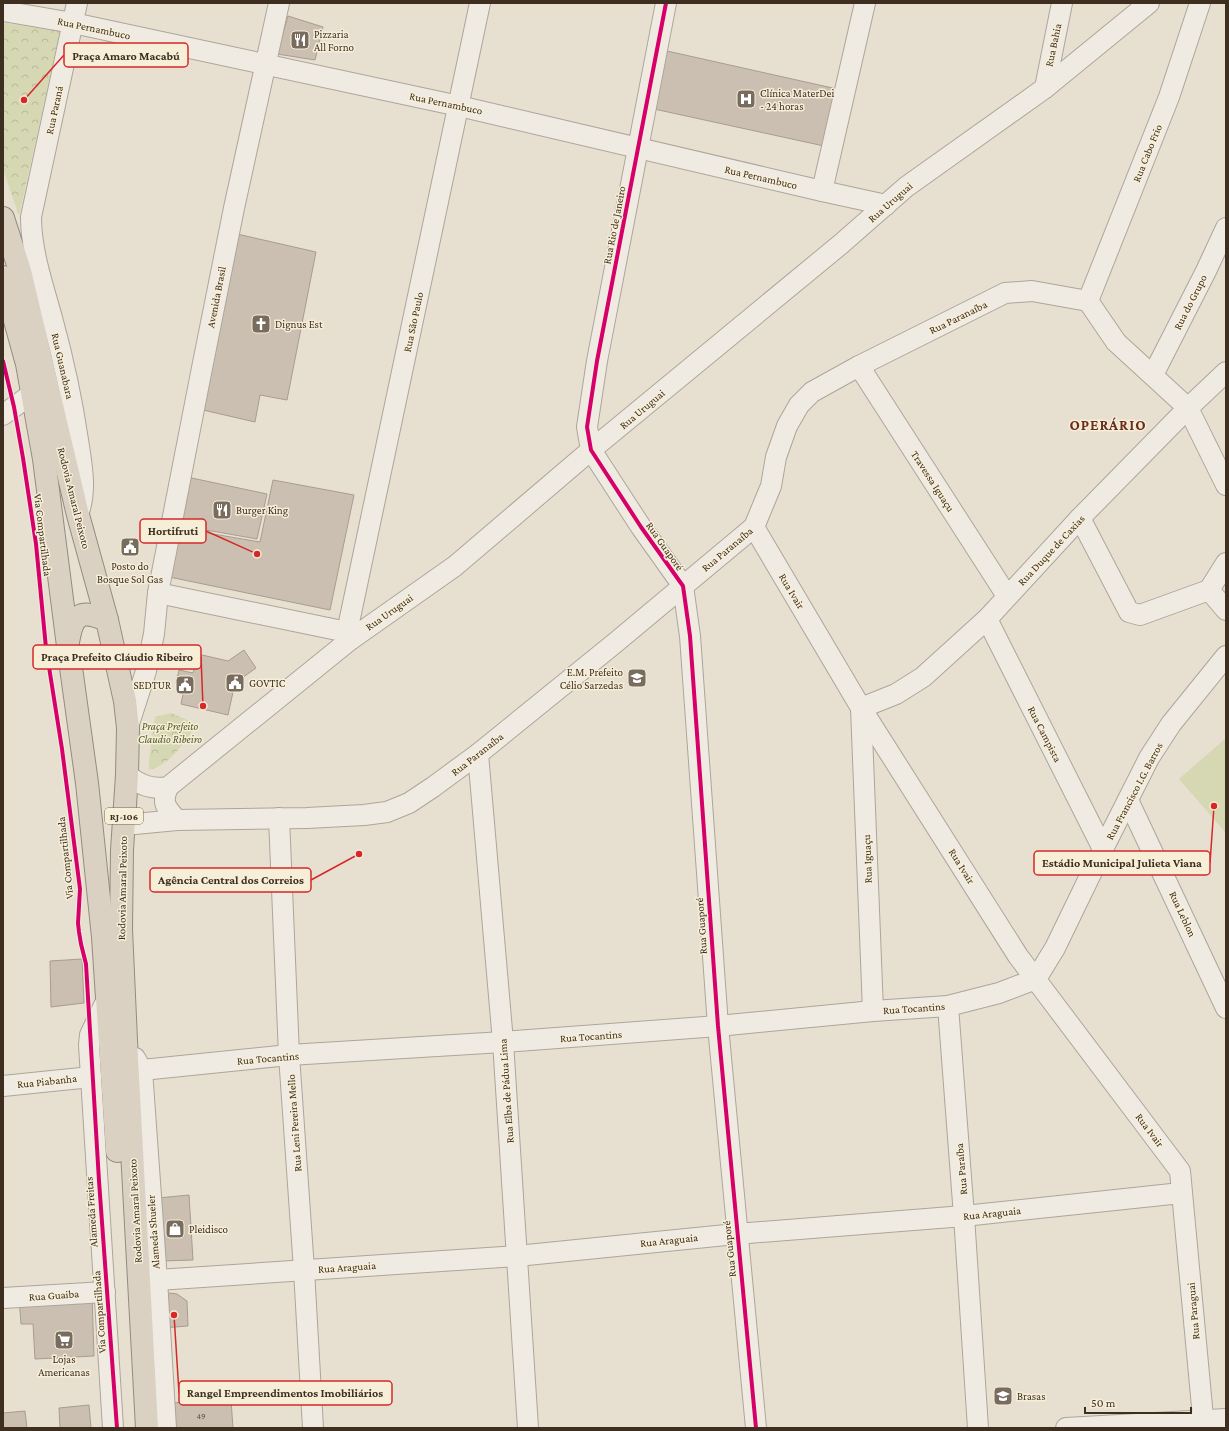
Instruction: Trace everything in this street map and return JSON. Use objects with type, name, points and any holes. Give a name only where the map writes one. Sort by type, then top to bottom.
[{"type":"highway","name":"Rodovia Amaral Peixoto","points":[[3,218],[20,271],[78,515],[107,620],[125,700],[128,728],[121,930],[147,1428]]},
{"type":"highway","name":"Rodovia Amaral Peixoto","points":[[3,277],[27,364],[44,459],[96,858],[107,999],[133,1428]]},
{"type":"highway","points":[[68,646],[70,628],[74,620],[80,616],[95,615],[107,620]]},
{"type":"highway","points":[[87,783],[96,807],[101,813],[105,817],[124,825]]},
{"type":"street","name":"Rua Paraná","points":[[30,217],[77,3]]},
{"type":"street","name":"Avenida Brasil","points":[[128,728],[154,634],[158,593],[233,215],[279,3]]},
{"type":"street","name":"Rua São Paulo","points":[[349,636],[480,3]]},
{"type":"street","name":"Rua Rio de Janeiro","points":[[592,450],[586,427],[637,148],[666,3]]},
{"type":"street","points":[[822,191],[865,3]]},
{"type":"street","name":"Rua Bahia","points":[[1045,88],[1062,3]]},
{"type":"street","name":"Rua Uruguai","points":[[168,787],[349,636],[455,566],[592,450],[841,244],[906,187],[1045,88],[1149,3]]},
{"type":"street","name":"Rua Cabo Frio","points":[[1088,301],[1169,97],[1200,3]]},
{"type":"street","name":"Rua Pernambuco","points":[[3,11],[73,22],[459,106],[886,205]]},
{"type":"street","name":"Rua Guanabara","points":[[30,217],[33,242],[64,362],[76,423],[84,474],[84,494],[78,515]]},
{"type":"street","name":"Rua do Grupo","points":[[1152,375],[1203,278],[1226,228]]},
{"type":"street","name":"Rua Paranaíba","points":[[124,825],[177,820],[364,815],[387,812],[409,803],[434,787],[478,754],[754,528],[770,486],[776,458],[787,426],[799,405],[812,392],[859,366],[1005,293],[1032,291],[1088,301]]},
{"type":"street","points":[[1088,301],[1116,342],[1188,408],[1226,485]]},
{"type":"street","name":"Travessa Iguaçu","points":[[859,366],[1007,596]]},
{"type":"street","name":"Rua Duque de Caxias","points":[[861,708],[896,694],[923,677],[987,619],[1080,518],[1188,408],[1226,372]]},
{"type":"street","points":[[3,415],[33,393]]},
{"type":"street","name":"Rua Guaporé","points":[[592,450],[641,527],[683,586],[690,643],[718,1026],[736,1234],[756,1428]]},
{"type":"street","points":[[1080,518],[1129,612],[1140,615],[1209,590],[1226,563]]},
{"type":"street","name":"Rua Ivair","points":[[754,528],[861,708],[1018,956],[1180,1171],[1181,1193]]},
{"type":"street","points":[[1209,590],[1226,610]]},
{"type":"street","points":[[158,593],[349,636]]},
{"type":"street","name":"Rua Campista","points":[[987,619],[1103,849]]},
{"type":"street","name":"Rua Francisco I.G. Barros","points":[[1036,978],[1055,948],[1149,758],[1171,724],[1226,656]]},
{"type":"street","name":"Rua Iguaçu","points":[[861,708],[873,1011]]},
{"type":"street","name":"Rua Elba de Pádua Lima","points":[[478,754],[503,1042],[528,1428]]},
{"type":"street","points":[[127,775],[145,786],[160,788],[168,787],[164,802],[166,807],[177,820]]},
{"type":"street","name":"Rua Leblon","points":[[1128,800],[1226,1008]]},
{"type":"street","name":"Rua Leni Pereira Mello","points":[[279,818],[289,1055],[313,1428]]},
{"type":"street","name":"Rua Tocantins","points":[[142,1070],[289,1055],[503,1042],[718,1026],[873,1011],[948,1006],[999,993],[1036,978]]},
{"type":"street","name":"Alameda Freitas","points":[[107,999],[89,1038],[113,1428]]},
{"type":"street","name":"Rua Paraíba","points":[[948,1006],[978,1428]]},
{"type":"street","name":"Alameda Shueler","points":[[126,1040],[142,1070],[166,1428]]},
{"type":"street","name":"Rua Piabanha","points":[[3,1086],[91,1077]]},
{"type":"street","name":"Rua Araguaia","points":[[157,1280],[517,1256],[736,1234],[964,1216],[1181,1193]]},
{"type":"street","name":"Rua Paraguai","points":[[1181,1193],[1204,1424]]},
{"type":"street","name":"Rua Guaiba","points":[[3,1298],[105,1292]]},
{"type":"street","points":[[1066,1428],[1204,1424],[1226,1419]]},
{"type":"green space","points":[[3,23],[60,31],[19,216],[3,169]]},
{"type":"green space","name":"Praça Prefeito Claudio Ribeiro","points":[[171,713],[197,724],[171,758],[149,770],[155,717]]},
{"type":"green space","points":[[1226,738],[1226,833],[1179,779]]},
{"type":"building","name":"Pizzaria All Forno","points":[[288,16],[323,27],[315,60],[277,54]]},
{"type":"building","name":"Clínica MaterDei - 24 horas","points":[[667,51],[837,89],[824,146],[654,109]]},
{"type":"building","name":"Dignus Est","points":[[237,234],[316,252],[287,400],[260,395],[255,422],[203,410]]},
{"type":"building","name":"Burger King","points":[[187,477],[267,494],[257,539],[178,525]]},
{"type":"building","points":[[273,480],[354,495],[330,610],[169,577],[178,528],[260,542]]},
{"type":"building","name":"SEDTUR","points":[[244,650],[256,668],[235,683],[228,715],[181,704],[185,685],[176,683],[179,670],[193,673],[198,654],[228,661]]},
{"type":"building","points":[[82,959],[84,1003],[51,1007],[50,961]]},
{"type":"building","name":"Pleidisco","points":[[189,1195],[193,1260],[162,1261],[158,1198]]},
{"type":"building","points":[[170,1293],[177,1294],[187,1301],[188,1326],[162,1328],[164,1296]]},
{"type":"building","name":"Lojas Americanas","points":[[92,1294],[94,1356],[35,1359],[33,1324],[21,1324],[19,1298]]},
{"type":"building","points":[[231,1400],[233,1428],[170,1428],[169,1403]]},
{"type":"building","points":[[89,1405],[91,1428],[60,1428],[59,1408]]},
{"type":"building","points":[[25,1411],[27,1428],[3,1428],[3,1413]]},
{"type":"cycle path","points":[[666,3],[597,361],[587,427],[591,450],[641,527],[683,586],[690,636],[718,1026],[756,1428]]},
{"type":"cycle path","name":"Via Compartilhada","points":[[3,361],[14,407],[36,544],[46,648],[62,749],[80,889],[78,923],[86,964],[99,1181],[117,1428]]},
{"type":"place","name":"Pizzaria All Forno","points":[[300,40]]},
{"type":"place","name":"Clínica MaterDei - 24 horas","points":[[746,99]]},
{"type":"place","name":"Praça Amaro Macabú","points":[[24,100]]},
{"type":"place","name":"Dignus Est","points":[[261,324]]},
{"type":"place","name":"Burger King","points":[[222,510]]},
{"type":"place","name":"Posto do Bosque Sol Gas","points":[[130,547]]},
{"type":"place","name":"Hortifruti","points":[[257,554]]},
{"type":"place","name":"E.M. Prefeito Célio Sarzedas","points":[[637,678]]},
{"type":"place","name":"GOVTIC","points":[[235,683]]},
{"type":"place","name":"SEDTUR","points":[[185,685]]},
{"type":"place","name":"Praça Prefeito Cláudio Ribeiro","points":[[203,706]]},
{"type":"place","name":"Estádio Municipal Julieta Viana","points":[[1214,806]]},
{"type":"place","name":"Agência Central dos Correios","points":[[359,854]]},
{"type":"place","name":"Pleidisco","points":[[175,1229]]},
{"type":"place","name":"Rangel Empreendimentos Imobiliários","points":[[174,1315]]},
{"type":"place","name":"Lojas Americanas","points":[[64,1340]]},
{"type":"place","name":"Brasas","points":[[1003,1396]]},
{"type":"district","name":"OPERÁRIO","points":[[1108,425]]}]
